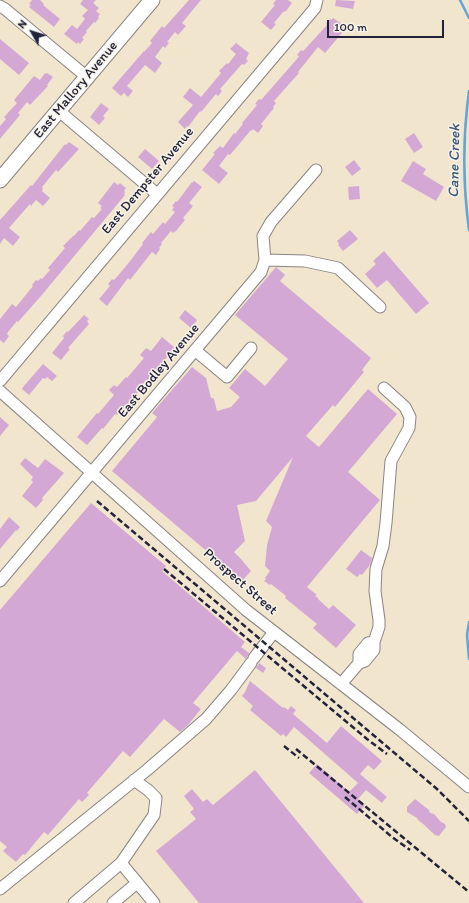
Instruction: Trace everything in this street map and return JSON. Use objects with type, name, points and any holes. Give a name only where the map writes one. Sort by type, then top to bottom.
[{"type":"main road","name":"East Mallory Avenue","points":[[0,180],[152,0]]},
{"type":"street","name":"East Dempster Avenue","points":[[0,381],[315,8],[316,0]]},
{"type":"street","points":[[0,6],[6,9],[87,77]]},
{"type":"street","points":[[58,111],[157,194]]},
{"type":"street","points":[[316,170],[271,222],[263,236],[265,260],[305,261],[338,268],[380,306]]},
{"type":"street","name":"East Bodley Avenue","points":[[0,581],[261,272],[265,260]]},
{"type":"street","points":[[196,350],[227,377],[251,348]]},
{"type":"street","points":[[341,684],[359,663],[359,654],[368,643],[374,642],[379,627],[375,591],[376,569],[383,546],[391,461],[409,428],[410,417],[405,407],[384,388]]},
{"type":"street","name":"Prospect Street","points":[[0,391],[93,472],[246,610],[399,729],[469,787]]},
{"type":"street","points":[[0,889],[134,780],[206,719],[231,690],[274,632]]},
{"type":"street","points":[[74,903],[121,863],[154,815],[156,798],[134,780]]},
{"type":"street","points":[[121,863],[154,903]]},
{"type":"street","points":[[114,903],[137,883]]},
{"type":"building","points":[[32,0],[40,0],[44,4],[43,5],[60,19],[54,27],[29,7]]},
{"type":"building","points":[[83,0],[96,0],[93,3],[99,8],[96,11],[100,14],[95,23],[94,22],[86,31],[87,32],[82,38],[84,39],[80,44],[78,42],[77,44],[64,34],[72,25],[77,29],[85,19],[82,16],[88,10],[80,4]]},
{"type":"building","points":[[189,0],[201,0],[182,23],[186,26],[178,35],[175,32],[167,42],[169,43],[165,48],[163,46],[155,57],[162,63],[155,73],[145,65],[127,86],[133,91],[128,97],[124,93],[121,96],[112,88],[152,43],[150,41],[162,26],[164,28]]},
{"type":"building","points":[[276,0],[288,0],[292,3],[274,23],[276,24],[271,30],[261,22],[275,5],[273,4]]},
{"type":"building","points":[[336,0],[355,1],[353,9],[335,6]]},
{"type":"building","points":[[333,18],[347,27],[325,53],[318,47],[298,72],[299,73],[274,101],[276,103],[273,107],[274,108],[261,124],[263,126],[258,133],[253,129],[252,131],[251,130],[230,155],[228,154],[219,166],[228,173],[219,184],[202,170],[215,154],[213,153],[220,146],[223,148],[257,105],[255,104],[259,99],[261,100],[297,59],[299,56],[297,55],[301,50],[303,51],[305,49],[327,25],[326,24],[330,19],[331,20]]},
{"type":"building","points":[[0,39],[29,63],[19,75],[0,59]]},
{"type":"building","points":[[236,43],[249,53],[246,59],[248,61],[244,65],[242,64],[220,89],[222,91],[218,96],[216,94],[185,129],[178,122],[193,105],[183,97],[190,88],[201,97],[221,73],[219,71],[227,63],[228,64],[236,54],[230,49]]},
{"type":"building","points":[[45,73],[53,77],[47,85],[48,86],[30,105],[27,102],[18,113],[20,115],[0,139],[0,126],[6,119],[4,117],[17,103],[14,100],[34,76],[40,80]]},
{"type":"building","points":[[101,103],[109,109],[103,116],[105,118],[99,125],[90,117]]},
{"type":"building","points":[[414,133],[423,147],[414,153],[405,139]]},
{"type":"building","points":[[69,142],[79,149],[58,172],[56,170],[42,187],[42,191],[50,198],[43,206],[36,200],[31,206],[30,204],[9,228],[20,237],[13,246],[4,238],[0,244],[0,220],[31,185],[32,186],[65,144],[66,145]]},
{"type":"building","points":[[145,149],[159,161],[152,169],[138,157]]},
{"type":"building","points":[[354,160],[361,169],[352,176],[345,167]]},
{"type":"building","points":[[413,161],[426,169],[423,174],[444,187],[436,201],[401,181]]},
{"type":"building","points":[[194,181],[202,187],[189,203],[193,206],[183,218],[185,220],[176,231],[173,233],[171,231],[161,243],[160,249],[156,255],[152,252],[130,280],[128,278],[107,306],[99,299],[110,286],[108,284],[112,279],[115,279],[127,265],[151,232],[153,234],[163,222],[165,224],[175,212],[172,210],[174,207],[172,206]]},
{"type":"building","points":[[114,182],[118,185],[120,183],[126,188],[124,191],[125,195],[41,296],[8,332],[7,334],[9,336],[4,343],[0,340],[0,319],[12,304],[16,307],[36,280],[38,281],[41,278],[42,279],[50,270],[48,268],[65,248],[63,246],[102,209],[100,208],[102,206],[98,203]]},
{"type":"building","points":[[359,186],[360,199],[349,200],[348,187]]},
{"type":"building","points":[[350,230],[358,239],[343,251],[338,245],[339,244],[337,241]]},
{"type":"building","points":[[384,251],[429,303],[416,314],[387,280],[377,288],[365,274],[376,264],[373,261]]},
{"type":"building","points":[[276,267],[285,275],[280,281],[371,358],[362,370],[364,372],[335,407],[333,405],[306,436],[319,447],[368,389],[397,414],[348,472],[380,500],[307,587],[317,595],[315,596],[329,609],[333,605],[356,625],[336,648],[313,628],[317,624],[285,598],[286,596],[271,584],[270,585],[264,581],[270,571],[265,566],[267,545],[272,527],[266,521],[293,457],[256,501],[237,505],[245,541],[234,552],[251,571],[242,581],[112,471],[157,417],[152,413],[192,367],[206,378],[211,398],[214,399],[217,411],[231,407],[240,397],[229,388],[245,369],[265,386],[288,359],[235,315]]},
{"type":"building","points":[[185,310],[197,320],[191,328],[179,318]]},
{"type":"building","points":[[84,315],[89,319],[87,321],[89,324],[68,348],[70,349],[61,360],[52,353],[64,338],[63,336],[67,331],[68,332]]},
{"type":"building","points":[[162,337],[174,347],[173,350],[147,381],[146,380],[139,389],[140,390],[126,406],[125,405],[117,415],[115,414],[87,445],[77,437],[114,395],[109,390],[114,385],[117,387],[126,377],[127,378],[144,358],[140,355],[146,348],[151,351]]},
{"type":"building","points":[[43,364],[57,376],[52,381],[47,377],[45,379],[43,378],[29,395],[22,389]]},
{"type":"building","points":[[0,417],[9,425],[0,436]]},
{"type":"building","points":[[25,458],[38,468],[45,459],[64,473],[42,498],[43,500],[36,508],[22,496],[33,482],[31,480],[33,477],[20,464]]},
{"type":"building","points":[[91,503],[166,566],[162,571],[245,642],[241,647],[249,653],[246,659],[237,651],[193,703],[201,709],[188,725],[180,732],[164,719],[130,757],[123,751],[87,793],[89,795],[82,802],[79,799],[48,835],[44,832],[25,855],[23,854],[16,862],[3,851],[7,847],[0,841],[0,610]]},
{"type":"building","points":[[9,517],[20,527],[0,549],[0,529]]},
{"type":"building","points":[[361,550],[372,558],[370,565],[362,575],[360,574],[357,577],[346,569]]},
{"type":"building","points":[[259,663],[266,668],[263,673],[256,668]]},
{"type":"building","points":[[250,681],[283,708],[284,707],[288,710],[291,706],[296,710],[293,714],[327,743],[341,726],[382,761],[374,770],[368,765],[360,774],[387,797],[382,803],[366,790],[358,799],[365,805],[357,814],[309,773],[317,764],[349,792],[358,783],[294,727],[286,737],[283,734],[281,736],[250,710],[253,706],[242,696]]},
{"type":"building","points":[[255,770],[364,903],[199,903],[156,851],[196,819],[190,812],[194,809],[184,796],[192,789],[203,802],[207,799],[213,805]]},
{"type":"building","points":[[415,799],[445,824],[446,827],[439,836],[435,835],[417,818],[407,812],[407,807]]},
{"type":"waterway","name":"Cane Creek","points":[[460,0],[469,18]]},
{"type":"waterway","name":"Cane Creek","points":[[469,91],[464,160],[469,230]]},
{"type":"waterway","name":"Cane Creek","points":[[469,622],[467,635],[469,659]]},
{"type":"railway","points":[[97,501],[437,789],[469,821]]},
{"type":"railway","points":[[164,569],[367,739],[387,754]]},
{"type":"railway","points":[[284,746],[299,758]]},
{"type":"railway","points":[[296,749],[469,892]]},
{"type":"railway","points":[[345,797],[392,837],[410,850]]}]
